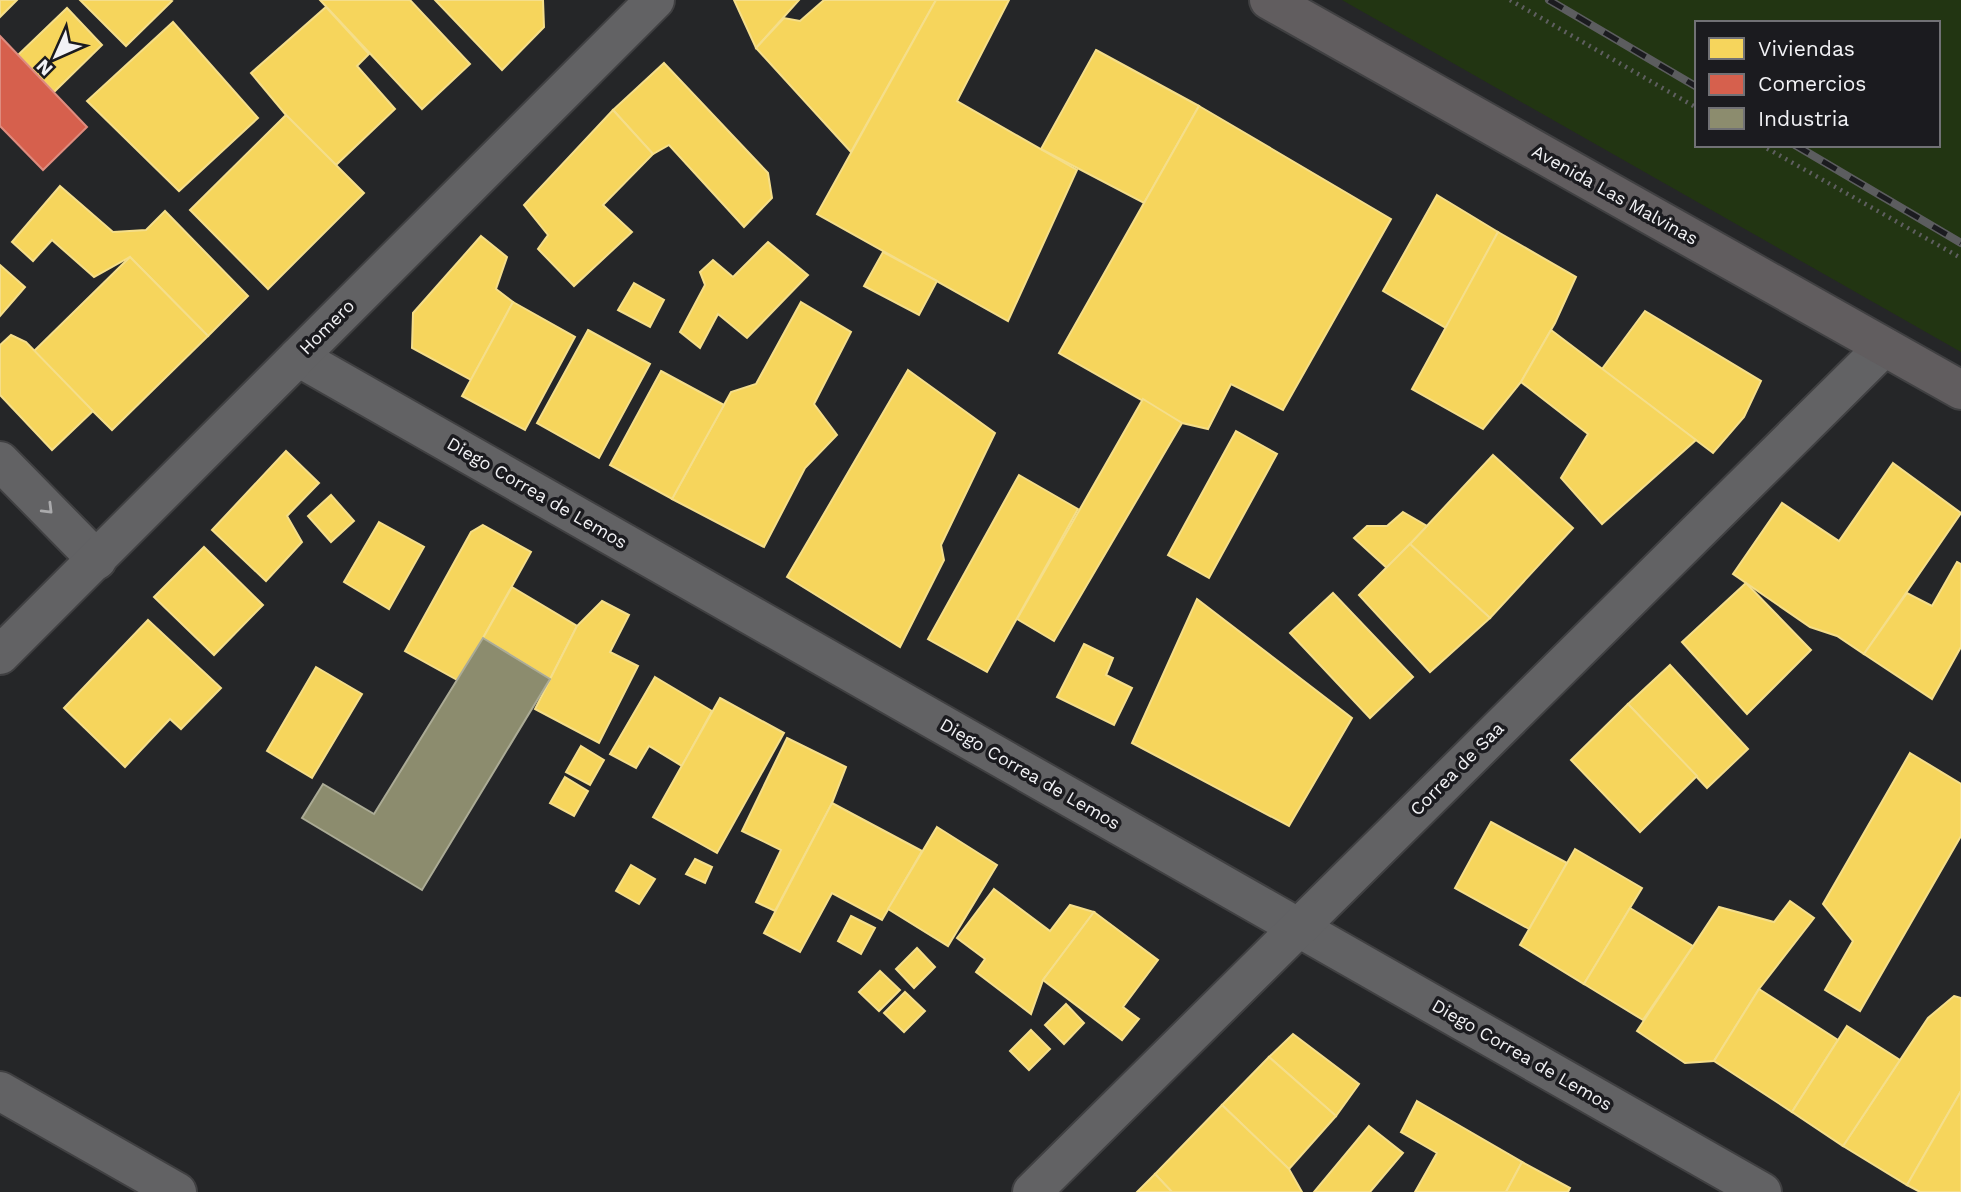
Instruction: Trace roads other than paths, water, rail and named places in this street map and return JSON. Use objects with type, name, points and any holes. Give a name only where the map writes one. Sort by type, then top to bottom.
[{"type":"main road","name":"Avenida Las Malvinas","points":[[1269,0],[1961,390]]},
{"type":"street","name":"Homero","points":[[0,655],[655,0]]},
{"type":"street","name":"Correa de Saa","points":[[1032,1192],[1884,347]]},
{"type":"street","name":"Diego Correa de Lemos","points":[[298,357],[1762,1192]]},
{"type":"street","points":[[0,461],[97,560]]},
{"type":"street","points":[[0,1091],[177,1192]]},
{"type":"railway","points":[[1549,0],[1695,86]]},
{"type":"railway","points":[[1798,147],[1961,243]]}]
